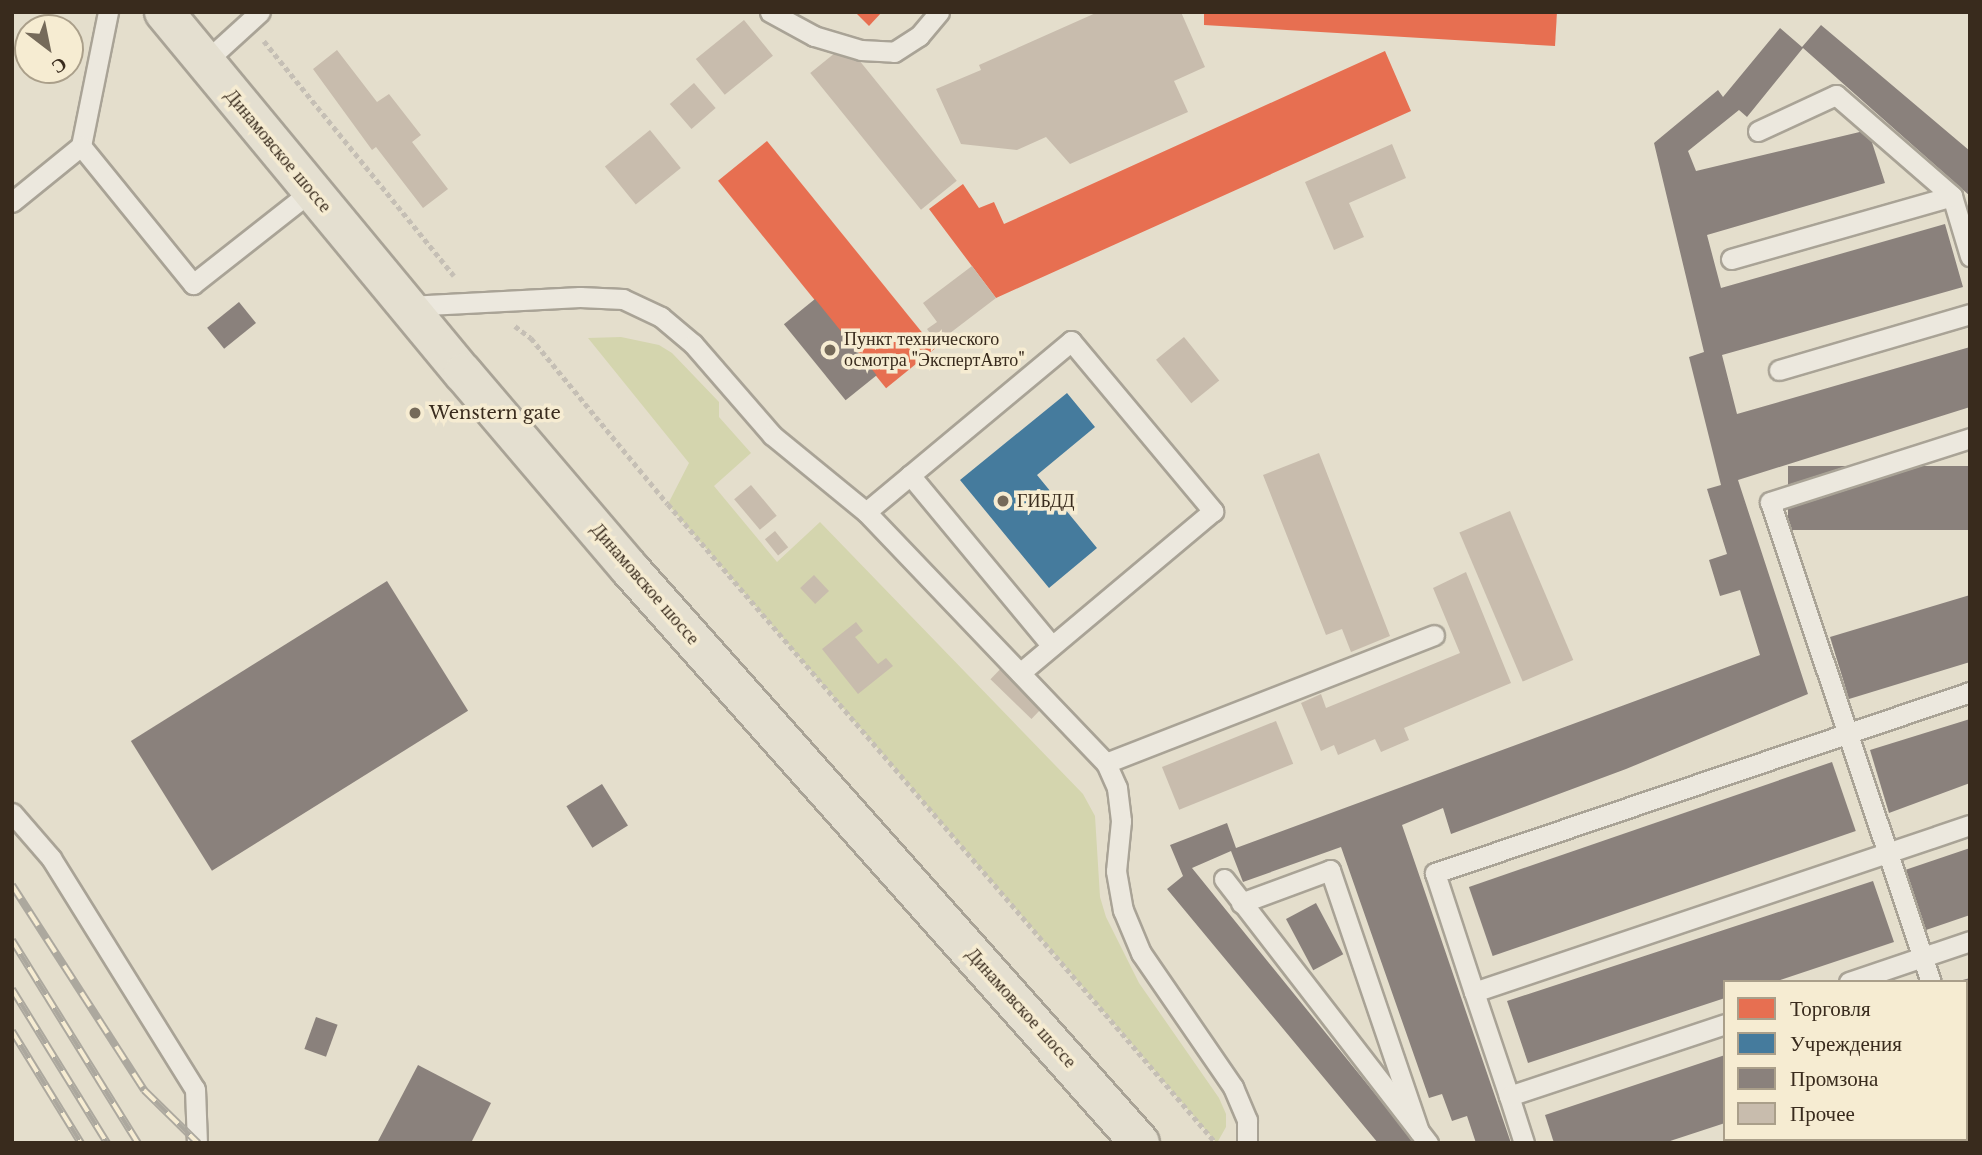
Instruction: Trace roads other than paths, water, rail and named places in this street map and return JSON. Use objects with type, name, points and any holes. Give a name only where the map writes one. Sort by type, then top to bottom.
[{"type":"main road","name":"Динамовское шоссе","points":[[164,12],[407,306],[629,568],[1140,1143]]},
{"type":"lane","points":[[12,202],[81,146],[107,12]]},
{"type":"lane","points":[[770,12],[814,36],[861,50],[894,52],[919,36],[939,12]]},
{"type":"lane","points":[[205,62],[254,17]]},
{"type":"lane","points":[[1758,131],[1836,95],[1952,196],[1970,256]]},
{"type":"lane","points":[[81,146],[193,284],[311,191]]},
{"type":"lane","points":[[1731,259],[1952,196]]},
{"type":"lane","points":[[407,306],[580,297],[623,299],[661,317],[693,344],[772,435],[866,512],[1106,763],[1117,789],[1121,821],[1116,871],[1123,910],[1141,953],[1233,1087],[1247,1120],[1247,1143]]},
{"type":"lane","points":[[1779,370],[1970,314]]},
{"type":"lane","points":[[866,512],[1071,341],[1213,511],[1020,673]]},
{"type":"lane","points":[[1930,980],[1770,502],[1970,438]]},
{"type":"lane","points":[[910,475],[1052,646]]},
{"type":"lane","points":[[1106,763],[1434,635]]},
{"type":"lane","points":[[1524,1143],[1434,873],[1970,692]]},
{"type":"lane","points":[[12,813],[51,858],[195,1089],[197,1143]]},
{"type":"lane","points":[[1474,992],[1970,825]]},
{"type":"lane","points":[[1241,903],[1330,870],[1424,1137]]},
{"type":"lane","points":[[1224,879],[1424,1137]]},
{"type":"lane","points":[[1855,980],[1970,941]]},
{"type":"lane","points":[[1509,1096],[1723,1025]]},
{"type":"railway","points":[[12,885],[144,1090],[198,1143]]},
{"type":"railway","points":[[12,940],[138,1143]]},
{"type":"railway","points":[[12,989],[107,1143]]},
{"type":"railway","points":[[12,1031],[81,1143]]},
{"type":"place","name":"Пункт технического осмотра \"ЭкспертАвто\"","points":[[830,350]]},
{"type":"place","name":"Wenstern gate","points":[[415,413]]},
{"type":"place","name":"ГИБДД","points":[[1003,501]]}]
